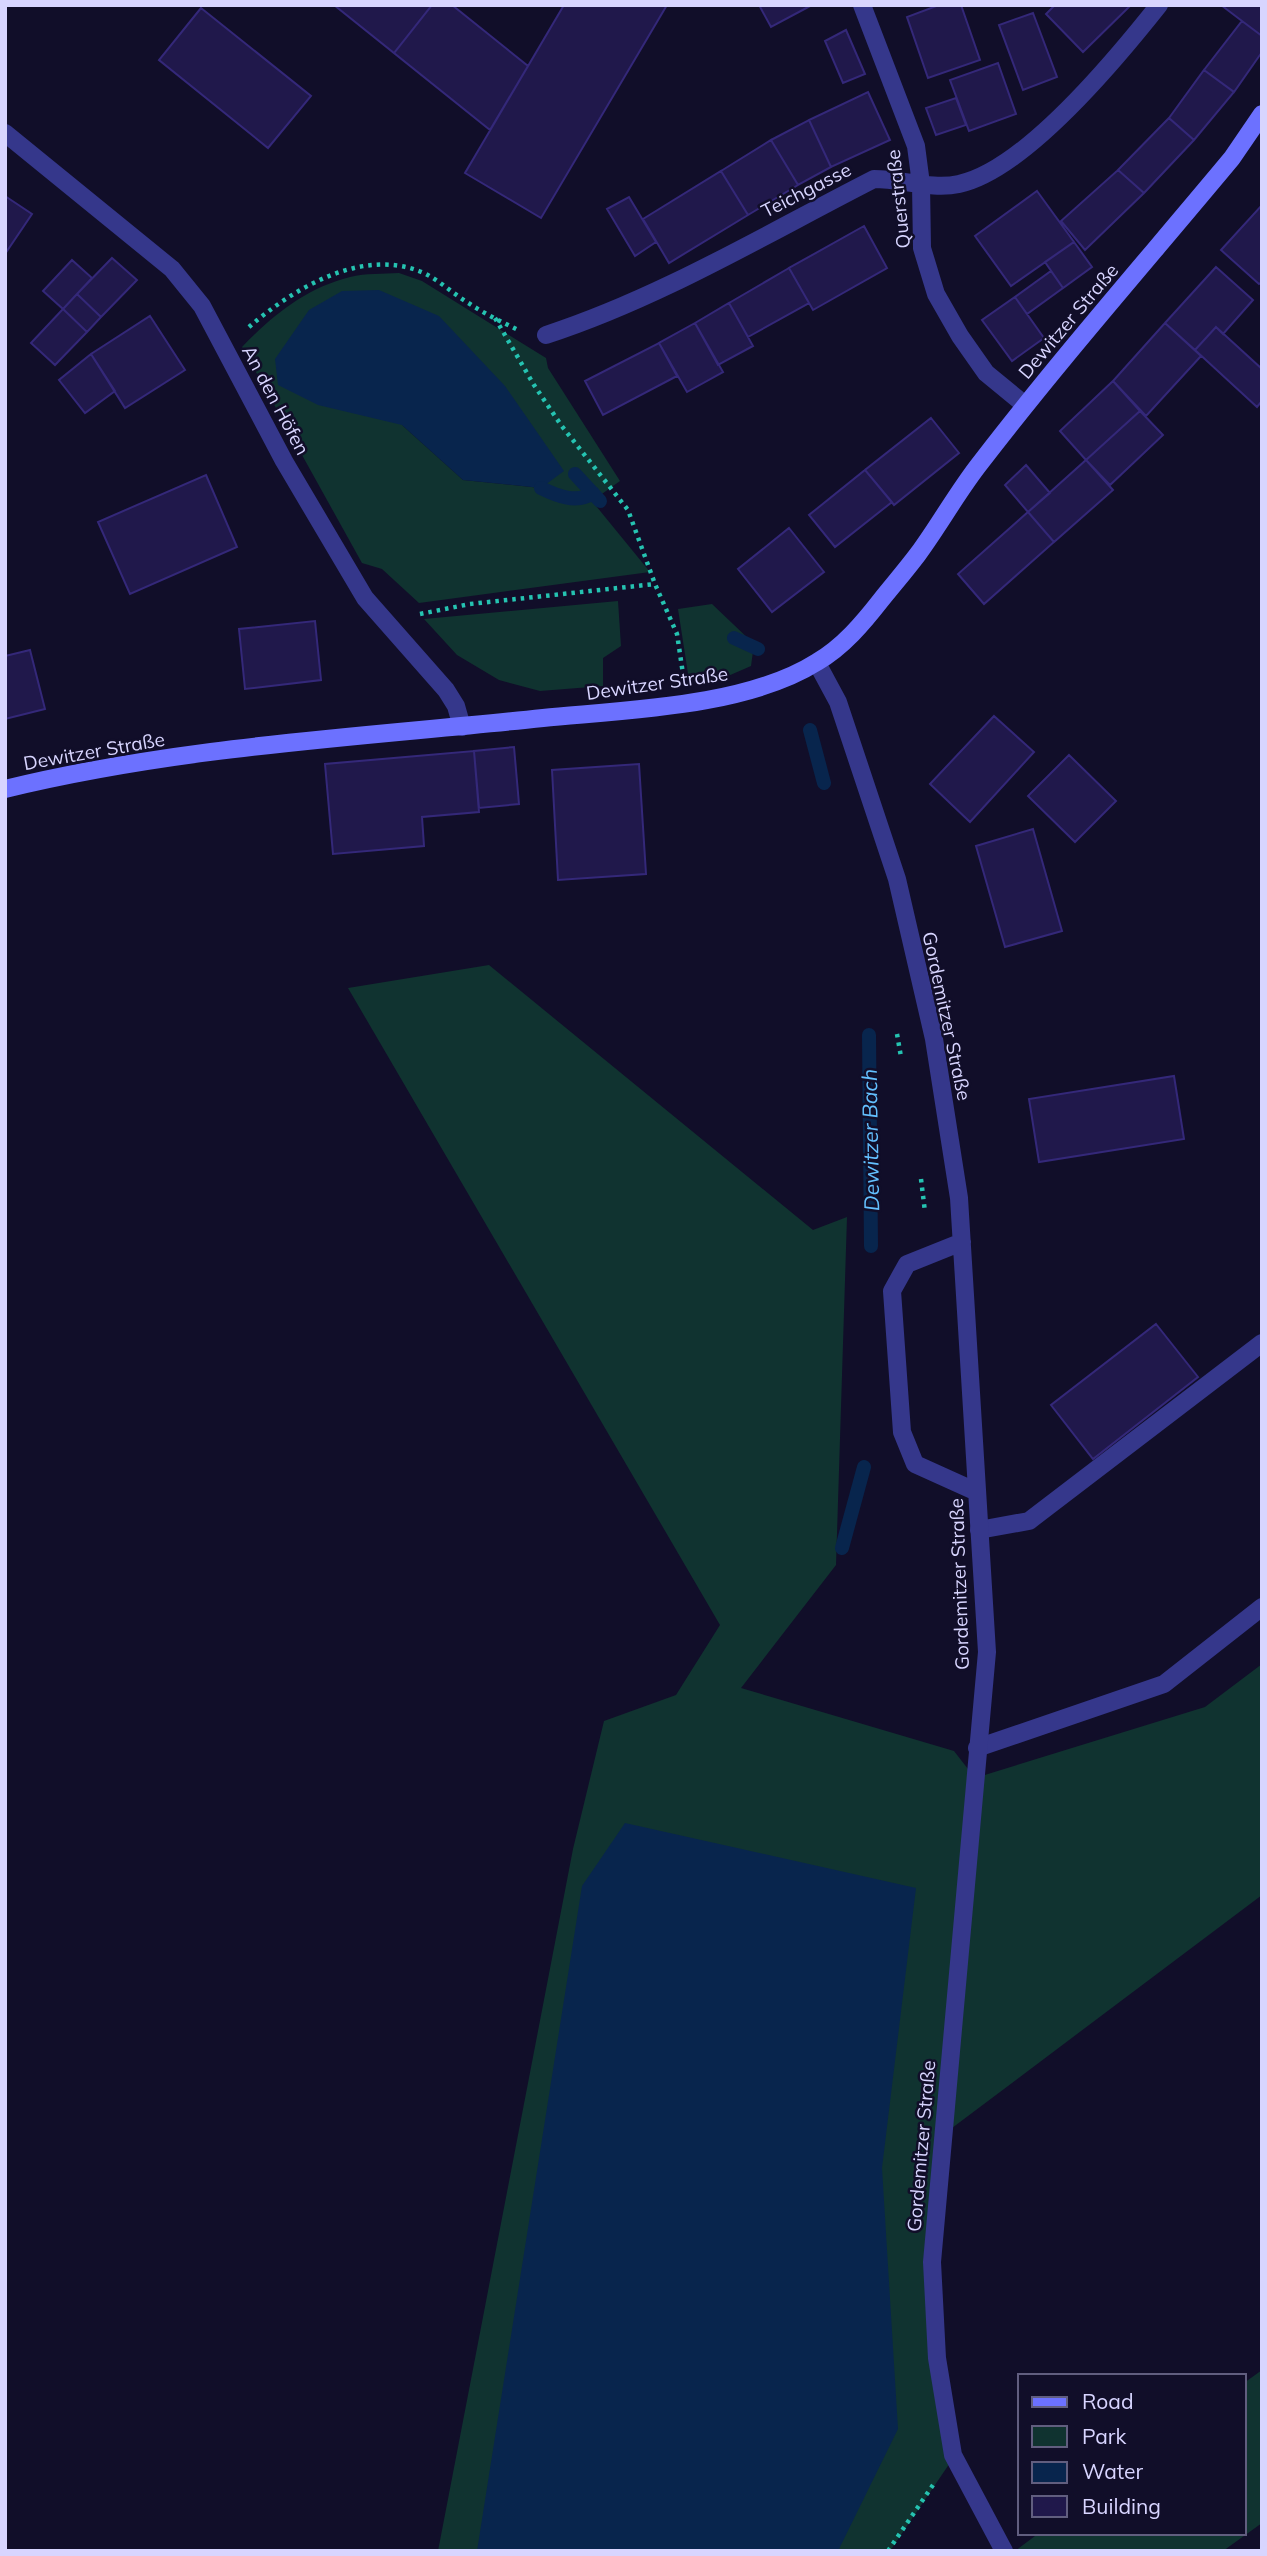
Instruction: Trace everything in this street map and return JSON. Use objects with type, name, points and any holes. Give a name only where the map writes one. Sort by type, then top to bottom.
[{"type":"street","name":"Querstraße","points":[[862,5],[916,146],[921,184],[922,248],[936,294],[960,336],[986,373],[1025,405]]},
{"type":"street","name":"Teichgasse","points":[[546,335],[633,302],[874,179],[958,185],[993,171],[1028,146],[1112,64],[1159,5]]},
{"type":"street","name":"Dewitzer Straße","points":[[5,789],[48,778],[256,745],[687,703],[721,697],[781,679],[817,663],[845,641],[866,619],[918,555],[977,467],[1025,405],[1232,158],[1262,114]]},
{"type":"street","name":"An den Höfen","points":[[5,133],[172,269],[202,306],[285,461],[359,587],[446,690],[456,706],[462,727]]},
{"type":"street","name":"Gordemitzer Straße","points":[[817,663],[838,702],[897,879],[934,1039],[959,1198],[987,1652],[932,2262],[937,2358],[953,2455],[1004,2551]]},
{"type":"street","points":[[961,1242],[908,1264],[892,1291],[902,1432],[915,1464],[977,1492]]},
{"type":"street","points":[[979,1530],[1029,1521],[1262,1343]]},
{"type":"street","points":[[977,1748],[1164,1684],[1262,1607]]},
{"type":"path","points":[[224,348],[264,314],[306,286],[347,270],[373,265],[401,266],[426,274],[472,306],[536,340],[546,335]]},
{"type":"path","points":[[495,318],[547,405],[628,510],[677,634],[680,655]]},
{"type":"path","points":[[385,621],[470,604],[655,584]]},
{"type":"path","points":[[888,2551],[953,2455]]},
{"type":"green space","points":[[399,273],[422,281],[546,358],[548,368],[620,481],[592,501],[650,572],[419,603],[382,569],[362,563],[242,347],[291,304],[319,288],[356,276]],"holes":[[[402,425],[541,488],[463,480]]]},
{"type":"green space","points":[[618,601],[621,646],[603,658],[603,686],[540,691],[499,680],[457,655],[424,619]]},
{"type":"green space","points":[[712,604],[754,644],[751,666],[728,676],[689,680],[678,609]]},
{"type":"green space","points":[[489,965],[813,1230],[847,1217],[836,1565],[741,1688],[954,1751],[975,1778],[1205,1707],[1262,1664],[1262,1895],[944,2134],[931,2263],[954,2457],[890,2551],[438,2551],[573,1849],[604,1721],[676,1695],[720,1625],[348,988]]},
{"type":"green space","points":[[1262,2370],[1262,2523],[1246,2534],[1246,2382]]},
{"type":"green space","points":[[1036,2535],[1245,2535],[1223,2551],[1015,2551]]},
{"type":"water","points":[[379,290],[439,316],[505,386],[564,471],[541,488],[463,480],[402,425],[318,405],[278,385],[275,359],[309,310],[342,291]]},
{"type":"water","points":[[625,1823],[916,1888],[882,2168],[898,2429],[838,2551],[477,2551],[582,1886]]},
{"type":"building","points":[[334,5],[432,5],[394,53]]},
{"type":"building","points":[[432,5],[452,5],[528,66],[490,130],[394,53]]},
{"type":"building","points":[[564,5],[667,5],[541,218],[465,173]]},
{"type":"building","points":[[759,5],[812,5],[771,27]]},
{"type":"building","points":[[939,5],[961,5],[980,60],[928,78],[907,17]]},
{"type":"building","points":[[1055,5],[1131,5],[1083,52],[1046,14]]},
{"type":"building","points":[[1221,5],[1262,5],[1262,36],[1242,21]]},
{"type":"building","points":[[201,8],[311,96],[268,148],[159,60]]},
{"type":"building","points":[[1033,13],[1057,77],[1023,90],[999,25]]},
{"type":"building","points":[[1242,21],[1262,36],[1262,52],[1234,92],[1204,70]]},
{"type":"building","points":[[846,30],[865,74],[843,83],[825,41]]},
{"type":"building","points":[[998,63],[1016,114],[969,131],[950,80]]},
{"type":"building","points":[[1204,70],[1234,92],[1194,140],[1169,118]]},
{"type":"building","points":[[868,92],[890,140],[831,167],[809,120]]},
{"type":"building","points":[[956,98],[966,125],[936,135],[926,108]]},
{"type":"building","points":[[1169,118],[1194,140],[1144,193],[1118,170]]},
{"type":"building","points":[[809,120],[831,167],[798,185],[771,140]]},
{"type":"building","points":[[771,140],[798,185],[748,215],[721,171]]},
{"type":"building","points":[[1118,170],[1144,193],[1085,250],[1061,221]]},
{"type":"building","points":[[721,171],[748,215],[669,263],[643,219]]},
{"type":"building","points":[[1037,191],[1074,242],[1011,286],[975,236]]},
{"type":"building","points":[[5,196],[32,214],[5,254]]},
{"type":"building","points":[[629,197],[656,242],[635,256],[607,209]]},
{"type":"building","points":[[1262,205],[1262,282],[1259,284],[1221,250]]},
{"type":"building","points":[[864,226],[887,268],[813,310],[789,268]]},
{"type":"building","points":[[1074,242],[1092,267],[1063,288],[1045,262]]},
{"type":"building","points":[[112,258],[137,280],[101,317],[77,294]]},
{"type":"building","points":[[72,260],[92,278],[63,309],[43,291]]},
{"type":"building","points":[[1216,267],[1253,300],[1223,334],[1216,327],[1195,350],[1165,323]]},
{"type":"building","points":[[789,268],[809,303],[748,337],[729,303]]},
{"type":"building","points":[[1051,271],[1063,288],[1027,314],[1015,297]]},
{"type":"building","points":[[77,294],[101,317],[87,332],[63,309]]},
{"type":"building","points":[[1015,297],[1044,338],[1012,361],[982,320]]},
{"type":"building","points":[[729,303],[753,346],[718,365],[695,323]]},
{"type":"building","points":[[63,309],[87,332],[55,365],[31,343]]},
{"type":"building","points":[[150,316],[185,370],[125,408],[91,354]]},
{"type":"building","points":[[695,323],[723,372],[687,392],[659,343]]},
{"type":"building","points":[[1165,323],[1201,356],[1146,416],[1113,381]]},
{"type":"building","points":[[1216,327],[1262,369],[1262,401],[1257,407],[1195,350]]},
{"type":"building","points":[[659,343],[677,376],[603,415],[585,381]]},
{"type":"building","points":[[91,354],[115,391],[85,413],[59,380]]},
{"type":"building","points":[[1113,381],[1140,411],[1086,460],[1060,431]]},
{"type":"building","points":[[1140,411],[1163,435],[1110,485],[1086,460]]},
{"type":"building","points":[[931,418],[959,453],[894,505],[865,470]]},
{"type":"building","points":[[1086,460],[1113,490],[1054,542],[1028,512]]},
{"type":"building","points":[[1026,465],[1050,493],[1028,512],[1005,485]]},
{"type":"building","points":[[865,470],[892,502],[835,547],[809,515]]},
{"type":"building","points":[[206,475],[237,547],[130,594],[98,522]]},
{"type":"building","points":[[1028,512],[1054,542],[984,604],[958,574]]},
{"type":"building","points":[[789,528],[824,572],[772,612],[738,569]]},
{"type":"building","points":[[315,621],[321,680],[245,689],[239,629]]},
{"type":"building","points":[[30,650],[45,709],[5,719],[5,656]]},
{"type":"building","points":[[994,716],[1034,752],[970,822],[930,784]]},
{"type":"building","points":[[514,747],[519,804],[479,808],[474,751]]},
{"type":"building","points":[[474,751],[479,812],[422,817],[424,846],[333,854],[325,764]]},
{"type":"building","points":[[1069,755],[1116,801],[1075,842],[1028,796]]},
{"type":"building","points":[[639,764],[646,874],[558,880],[552,770]]},
{"type":"building","points":[[1033,829],[1062,931],[1005,947],[976,846]]},
{"type":"building","points":[[1174,1076],[1184,1139],[1039,1162],[1029,1099]]},
{"type":"building","points":[[1156,1324],[1198,1377],[1093,1459],[1051,1405]]},
{"type":"waterway","name":"Dewitzer Bach","points":[[575,474],[600,501]]},
{"type":"waterway","points":[[541,488],[560,496],[574,498],[593,493]]},
{"type":"waterway","name":"Dewitzer Bach","points":[[734,638],[758,649]]},
{"type":"waterway","name":"Dewitzer Bach","points":[[810,730],[824,783]]},
{"type":"waterway","name":"Dewitzer Bach","points":[[869,1035],[871,1246]]},
{"type":"waterway","name":"Dewitzer Bach","points":[[842,1548],[864,1467]]}]
